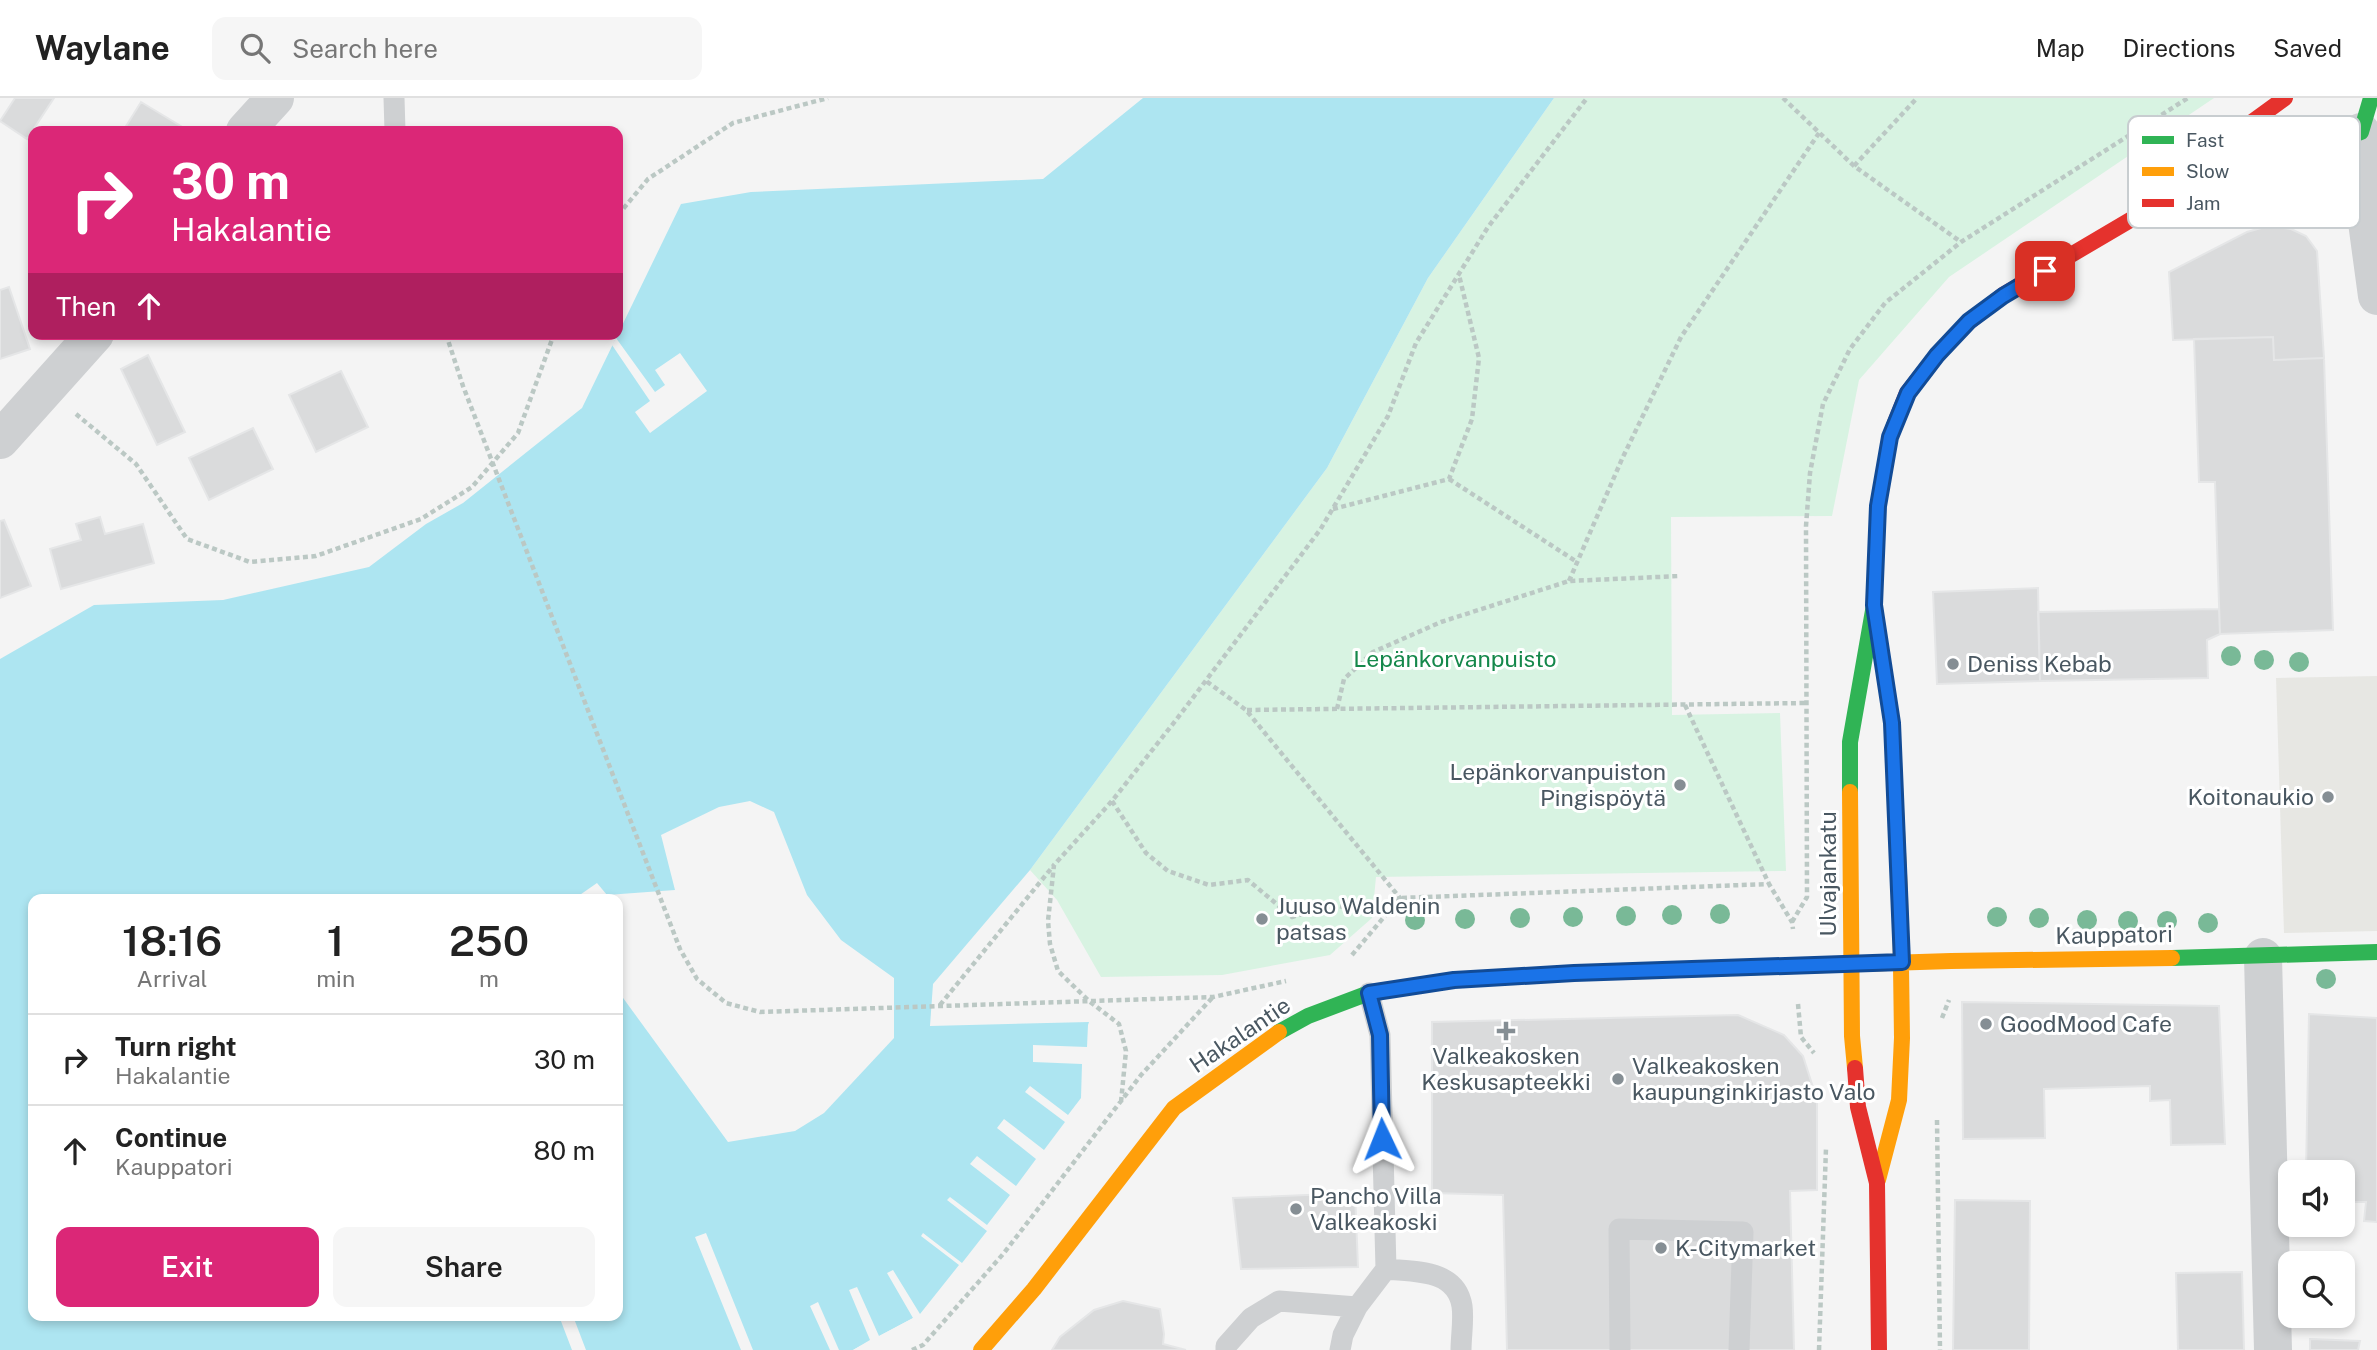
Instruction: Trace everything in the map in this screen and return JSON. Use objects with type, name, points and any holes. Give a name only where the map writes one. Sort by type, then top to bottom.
[{"type":"main road","name":"Ulvajankatu","points":[[2260,116],[2285,98]]},
{"type":"main road","name":"Ulvajankatu","points":[[1879,1350],[1877,1184],[1858,1107],[1852,1036],[1850,742],[1874,605],[1878,506],[1890,437],[1908,393],[1937,355],[1969,321],[2003,296],[2128,222]]},
{"type":"main road","name":"Ulvajankatu","points":[[1874,605],[1892,723],[1902,962],[1899,1100],[1877,1184]]},
{"type":"main road","name":"Kauppatori","points":[[1852,964],[2263,957],[2377,952]]},
{"type":"main road","name":"Hakalantie","points":[[981,1350],[1034,1289],[1174,1108],[1268,1039],[1308,1016],[1369,993],[1467,979],[1852,964]]},
{"type":"street","points":[[250,126],[275,98]]},
{"type":"street","points":[[2365,121],[2364,200],[2377,296]]},
{"type":"street","points":[[0,440],[90,340]]},
{"type":"street","points":[[2263,957],[2273,1350]]},
{"type":"lane","points":[[394,98],[394,126]]},
{"type":"lane","points":[[1340,1350],[1343,1335],[1357,1307],[1386,1269],[1380,1035],[1369,993]]},
{"type":"lane","points":[[1620,1350],[1619,1229],[1743,1232],[1738,1350]]},
{"type":"lane","points":[[1386,1269],[1435,1275],[1451,1282],[1462,1305],[1461,1350]]},
{"type":"lane","points":[[1226,1350],[1226,1346],[1251,1318],[1279,1301],[1357,1307]]},
{"type":"path","points":[[623,209],[648,179],[733,123],[828,98]]},
{"type":"path","points":[[940,1005],[1054,865],[1112,801],[1320,530],[1388,416],[1416,343],[1488,227],[1587,98]]},
{"type":"path","points":[[1783,98],[1854,166],[1961,242]]},
{"type":"path","points":[[1854,166],[1917,98]]},
{"type":"path","points":[[1569,581],[1622,459],[1681,337],[1819,133]]},
{"type":"path","points":[[1449,479],[1472,419],[1479,358],[1459,274]]},
{"type":"path","name":"Hakalantie","points":[[448,340],[463,386],[680,949],[696,979],[726,1003],[760,1012],[1213,998],[1292,979]]},
{"type":"path","points":[[46,390],[136,464],[187,539],[250,562],[316,556],[421,519],[472,487],[518,433],[552,340]]},
{"type":"path","points":[[1332,509],[1449,479],[1577,562]]},
{"type":"path","points":[[1337,709],[1344,679],[1373,652],[1441,622],[1569,581],[1680,576]]},
{"type":"path","points":[[1206,681],[1246,710],[1400,898]]},
{"type":"path","points":[[1246,710],[1806,703]]},
{"type":"path","points":[[1685,705],[1769,884],[1792,922],[1801,1037],[1818,1058]]},
{"type":"path","points":[[1112,801],[1146,853],[1168,871],[1209,886],[1248,880],[1292,917],[1334,905],[1359,910],[1400,898],[1769,884]]},
{"type":"path","points":[[1054,865],[1048,921],[1050,944],[1058,971],[1089,1001],[1119,1024],[1126,1051],[1121,1102]]},
{"type":"path","points":[[1346,959],[1400,898]]},
{"type":"path","points":[[1939,1027],[1951,995],[1951,961]]},
{"type":"path","points":[[912,1350],[923,1345],[1004,1254],[1141,1075],[1213,998]]},
{"type":"path","points":[[1937,1119],[1940,1350]]},
{"type":"path","points":[[1819,1350],[1826,1135]]},
{"type":"shaded area","name":"Koitonaukio","points":[[2377,676],[2377,931],[2284,933],[2276,678]]},
{"type":"green space","name":"Lepänkorvanpuisto","points":[[1554,98],[2214,98],[2187,116],[2128,116],[2128,156],[1949,277],[1859,380],[1832,516],[1671,517],[1672,715],[1780,713],[1786,871],[1376,877],[1372,918],[1330,955],[1222,975],[1101,977],[1057,900],[1030,870],[1327,468],[1428,278]]},
{"type":"water","points":[[1143,98],[1554,98],[1428,278],[1327,468],[1030,870],[933,984],[930,1026],[1089,1022],[1092,1069],[1083,1102],[934,1307],[853,1350],[0,1350],[0,659],[94,605],[223,600],[369,567],[426,524],[463,503],[582,408],[615,340],[623,340],[623,324],[681,204],[751,192],[1043,179]]},
{"type":"pier","points":[[617,340],[655,392],[665,385],[655,370],[680,353],[707,391],[650,433],[635,412],[650,401],[612,345]]},
{"type":"pier","points":[[1088,1025],[1091,1025],[1096,1069],[1086,1104],[936,1310],[860,1350],[853,1350],[870,1340],[849,1290],[857,1287],[879,1336],[913,1318],[887,1273],[893,1270],[920,1314],[959,1265],[921,1236],[923,1233],[962,1263],[987,1231],[947,1200],[950,1197],[987,1225],[1010,1195],[970,1164],[977,1156],[1016,1186],[1036,1159],[997,1128],[1004,1119],[1044,1150],[1065,1122],[1025,1092],[1030,1086],[1068,1115],[1081,1098],[1082,1064],[1033,1062],[1033,1045],[1087,1047]]},
{"type":"pier","points":[[706,1233],[753,1350],[741,1350],[695,1237]]},
{"type":"pier","points":[[818,1302],[839,1350],[830,1350],[810,1306]]},
{"type":"pier","points":[[561,1321],[575,1321],[586,1350],[572,1350]]},
{"type":"building","points":[[15,98],[54,98],[36,126],[28,126],[27,139],[0,121]]},
{"type":"building","points":[[141,102],[181,126],[126,126]]},
{"type":"building","points":[[2261,228],[2291,229],[2306,236],[2317,251],[2324,358],[2274,360],[2273,337],[2173,340],[2169,272],[2247,232]]},
{"type":"building","points":[[9,287],[30,349],[0,359],[0,290]]},
{"type":"building","points":[[2273,337],[2274,360],[2324,358],[2333,630],[2220,634],[2215,482],[2199,482],[2194,339]]},
{"type":"building","points":[[148,355],[185,432],[157,445],[121,369]]},
{"type":"building","points":[[341,371],[368,427],[316,452],[289,395]]},
{"type":"building","points":[[253,428],[273,469],[209,500],[189,458]]},
{"type":"building","points":[[100,517],[105,534],[143,524],[154,563],[61,589],[50,549],[81,540],[76,524]]},
{"type":"building","points":[[4,520],[31,586],[0,598],[0,521]]},
{"type":"building","points":[[2038,588],[2040,681],[1937,684],[1933,592]]},
{"type":"building","points":[[2219,609],[2220,634],[2207,640],[2208,678],[2040,681],[2038,612]]},
{"type":"building","points":[[1962,1002],[2219,1006],[2225,1144],[2171,1145],[2170,1100],[2150,1101],[2150,1086],[2044,1089],[2045,1138],[1963,1139]]},
{"type":"building","points":[[2309,1014],[2377,1018],[2377,1222],[2364,1221],[2366,1202],[2355,1202],[2355,1160],[2306,1160]]},
{"type":"building","points":[[1738,1015],[1784,1035],[1803,1056],[1817,1100],[1817,1190],[1790,1191],[1794,1350],[1507,1350],[1503,1195],[1432,1193],[1432,1022]]},
{"type":"building","points":[[1355,1193],[1358,1267],[1241,1269],[1233,1198]]},
{"type":"building","points":[[1955,1200],[2030,1201],[2029,1350],[1953,1350]]},
{"type":"building","points":[[2242,1272],[2244,1350],[2178,1350],[2176,1273]]},
{"type":"building","points":[[1123,1301],[1160,1309],[1163,1344],[1186,1350],[1052,1350],[1060,1337],[1094,1310]]},
{"type":"building","points":[[2310,1339],[2360,1341],[2358,1350],[2310,1350]]},
{"type":"traffic: fast","points":[[2360,132],[2371,98]]},
{"type":"traffic: fast","points":[[1850,792],[1850,742],[1874,605],[1878,506],[1895,423]]},
{"type":"traffic: fast","points":[[2172,958],[2377,952]]},
{"type":"traffic: fast","points":[[1279,1032],[1308,1016],[1369,993],[1454,980],[1761,967]]},
{"type":"traffic: slow","points":[[1878,1180],[1899,1100],[1902,1038],[1900,895],[1892,723],[1879,639]]},
{"type":"traffic: slow","points":[[1850,792],[1852,1036],[1855,1068]]},
{"type":"traffic: slow","points":[[1761,967],[2172,958]]},
{"type":"traffic: slow","points":[[981,1350],[1034,1289],[1174,1108],[1279,1032]]},
{"type":"traffic: jam","points":[[2260,116],[2285,98]]},
{"type":"traffic: jam","points":[[1895,423],[1907,393],[1937,355],[1969,322],[2003,295],[2128,221]]},
{"type":"traffic: jam","points":[[1855,1068],[1858,1107],[1877,1183],[1879,1350]]},
{"type":"place","name":"Deniss Kebab","points":[[1953,664]]},
{"type":"place","name":"Lepänkorvanpuiston Pingispöytä","points":[[1680,785]]},
{"type":"place","name":"Koitonaukio","points":[[2328,797]]},
{"type":"place","name":"Juuso Waldenin patsas","points":[[1262,919]]},
{"type":"place","name":"GoodMood Cafe","points":[[1986,1024]]},
{"type":"place","name":"Valkeakosken Keskusapteekki","points":[[1506,1031]]},
{"type":"place","name":"Valkeakosken kaupunginkirjasto Valo","points":[[1618,1079]]},
{"type":"place","name":"Pancho Villa Valkeakoski","points":[[1296,1209]]},
{"type":"place","name":"K-Citymarket","points":[[1661,1248]]},
{"type":"route","points":[[1382,1139],[1380,1035],[1369,993],[1454,980],[1574,973],[1902,962],[1892,723],[1874,605],[1878,506],[1890,437],[1908,393],[1937,355],[1969,321],[2003,296],[2045,271]]}]
